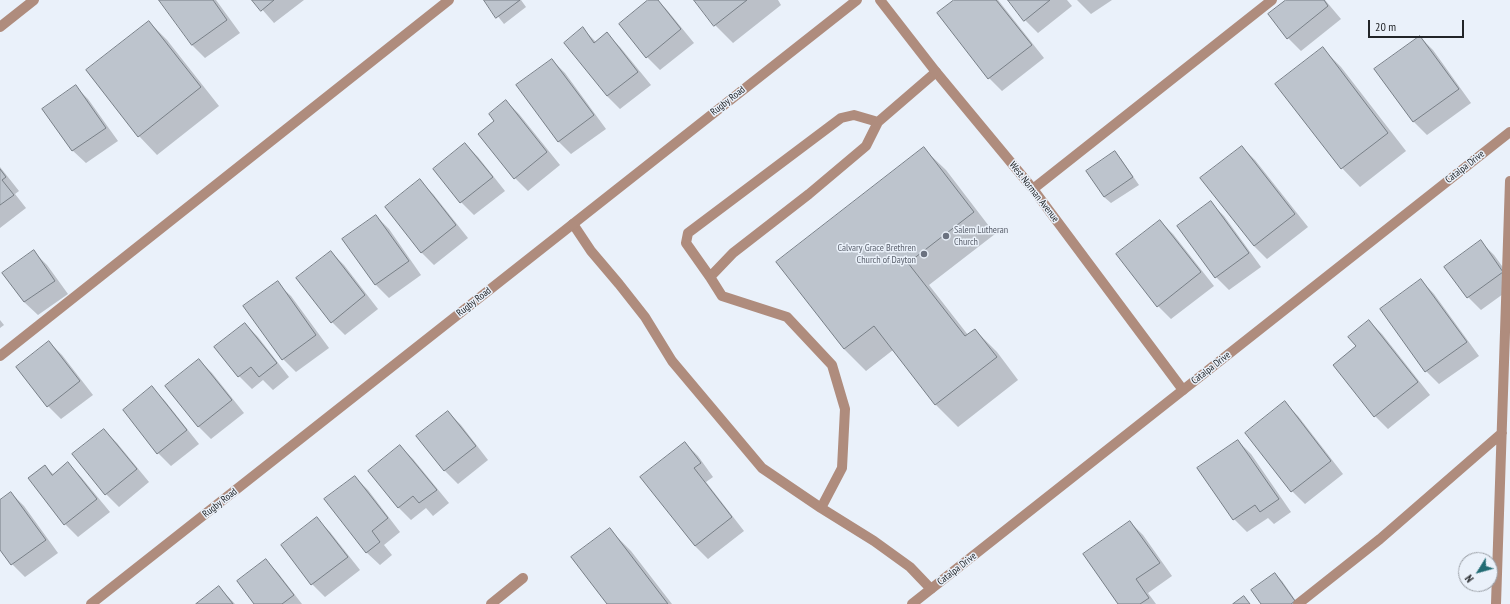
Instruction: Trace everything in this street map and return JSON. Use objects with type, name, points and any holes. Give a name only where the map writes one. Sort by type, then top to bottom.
[{"type":"street","points":[[0,27],[34,0]]},
{"type":"street","points":[[0,356],[449,0]]},
{"type":"street","name":"Rugby Road","points":[[91,604],[857,0]]},
{"type":"street","name":"West Norman Avenue","points":[[880,0],[936,72],[1033,189],[1183,390]]},
{"type":"street","points":[[1033,189],[1272,0]]},
{"type":"street","points":[[710,277],[733,253],[809,194],[866,146],[878,122],[936,72]]},
{"type":"street","points":[[821,508],[842,468],[845,409],[832,365],[787,317],[722,296],[686,243],[688,233],[841,118],[854,115],[878,122]]},
{"type":"street","name":"Catalpa Drive","points":[[912,604],[1510,132]]},
{"type":"street","points":[[1496,604],[1510,182]]},
{"type":"street","points":[[573,224],[591,251],[645,317],[672,360],[762,468],[821,508],[874,541],[910,567],[931,589]]},
{"type":"street","points":[[1298,604],[1380,538],[1502,433]]},
{"type":"street","points":[[491,604],[524,578]]},
{"type":"building","points":[[159,0],[213,0],[227,20],[192,45]]},
{"type":"building","points":[[252,0],[274,0],[261,11]]},
{"type":"building","points":[[484,0],[520,0],[496,18]]},
{"type":"building","points":[[648,0],[658,0],[681,29],[646,58],[619,24]]},
{"type":"building","points":[[694,0],[747,0],[714,26]]},
{"type":"building","points":[[954,0],[996,0],[1032,45],[988,79],[937,13]]},
{"type":"building","points":[[1008,0],[1050,0],[1024,21]]},
{"type":"building","points":[[1286,0],[1324,0],[1328,6],[1287,39],[1268,14]]},
{"type":"building","points":[[149,21],[201,87],[138,137],[86,70]]},
{"type":"building","points":[[583,27],[594,43],[607,32],[638,72],[607,96],[564,43]]},
{"type":"building","points":[[1420,36],[1459,89],[1413,122],[1374,69]]},
{"type":"building","points":[[1323,47],[1388,133],[1341,169],[1275,84]]},
{"type":"building","points":[[552,59],[594,115],[558,142],[516,85]]},
{"type":"building","points":[[76,85],[106,128],[72,151],[42,109]]},
{"type":"building","points":[[506,100],[547,152],[514,179],[478,134],[494,121],[489,114]]},
{"type":"building","points":[[465,143],[493,177],[460,203],[433,169]]},
{"type":"building","points":[[1242,146],[1295,214],[1254,246],[1200,178]]},
{"type":"building","points":[[924,147],[974,212],[908,263],[965,336],[975,329],[997,357],[935,405],[874,326],[844,349],[776,262]]},
{"type":"building","points":[[1115,151],[1133,177],[1104,197],[1086,171]]},
{"type":"building","points":[[0,169],[6,177],[2,180],[14,195],[0,205]]},
{"type":"building","points":[[420,179],[456,225],[421,253],[385,207]]},
{"type":"building","points":[[1211,201],[1249,253],[1215,278],[1177,226]]},
{"type":"building","points":[[376,215],[409,261],[375,285],[342,239]]},
{"type":"building","points":[[1160,220],[1201,272],[1157,307],[1116,254]]},
{"type":"building","points":[[1481,240],[1503,272],[1467,298],[1444,267]]},
{"type":"building","points":[[34,250],[55,281],[24,302],[2,273]]},
{"type":"building","points":[[331,251],[365,295],[331,323],[296,278]]},
{"type":"building","points":[[1421,279],[1467,342],[1425,372],[1380,309]]},
{"type":"building","points":[[278,281],[316,335],[282,360],[243,306]]},
{"type":"building","points":[[1369,320],[1418,382],[1374,417],[1333,365],[1356,346],[1348,337]]},
{"type":"building","points":[[245,323],[277,363],[259,377],[251,367],[238,377],[214,347]]},
{"type":"building","points":[[49,341],[80,381],[47,407],[16,367]]},
{"type":"building","points":[[199,359],[232,400],[198,427],[165,386]]},
{"type":"building","points":[[152,386],[187,430],[157,454],[123,410]]},
{"type":"building","points":[[1285,401],[1331,461],[1291,492],[1245,433]]},
{"type":"building","points":[[448,411],[476,446],[444,471],[416,436]]},
{"type":"building","points":[[104,429],[137,469],[105,495],[72,454]]},
{"type":"building","points":[[1238,440],[1279,499],[1260,512],[1255,505],[1233,520],[1197,468]]},
{"type":"building","points":[[685,442],[701,463],[694,468],[732,517],[695,546],[640,477]]},
{"type":"building","points":[[400,445],[437,490],[419,503],[413,496],[398,508],[368,471]]},
{"type":"building","points":[[68,462],[97,499],[64,525],[28,478],[45,465],[52,475]]},
{"type":"building","points":[[355,476],[388,518],[372,531],[380,542],[366,553],[324,499]]},
{"type":"building","points":[[11,492],[46,540],[11,565],[0,550],[0,500]]},
{"type":"building","points":[[317,517],[348,557],[311,585],[281,545]]},
{"type":"building","points":[[1130,521],[1160,563],[1136,579],[1149,598],[1140,604],[1118,604],[1083,554]]},
{"type":"building","points":[[610,528],[668,604],[607,604],[571,557]]},
{"type":"building","points":[[266,559],[294,595],[282,604],[254,604],[237,581]]},
{"type":"building","points":[[1275,573],[1295,601],[1291,604],[1261,604],[1251,590]]},
{"type":"building","points":[[219,586],[233,604],[196,604]]},
{"type":"building","points":[[1244,596],[1250,604],[1233,604]]},
{"type":"place","name":"Salem Lutheran Church","points":[[946,236]]},
{"type":"place","name":"Calvary Grace Brethren Church of Dayton","points":[[924,254]]}]
